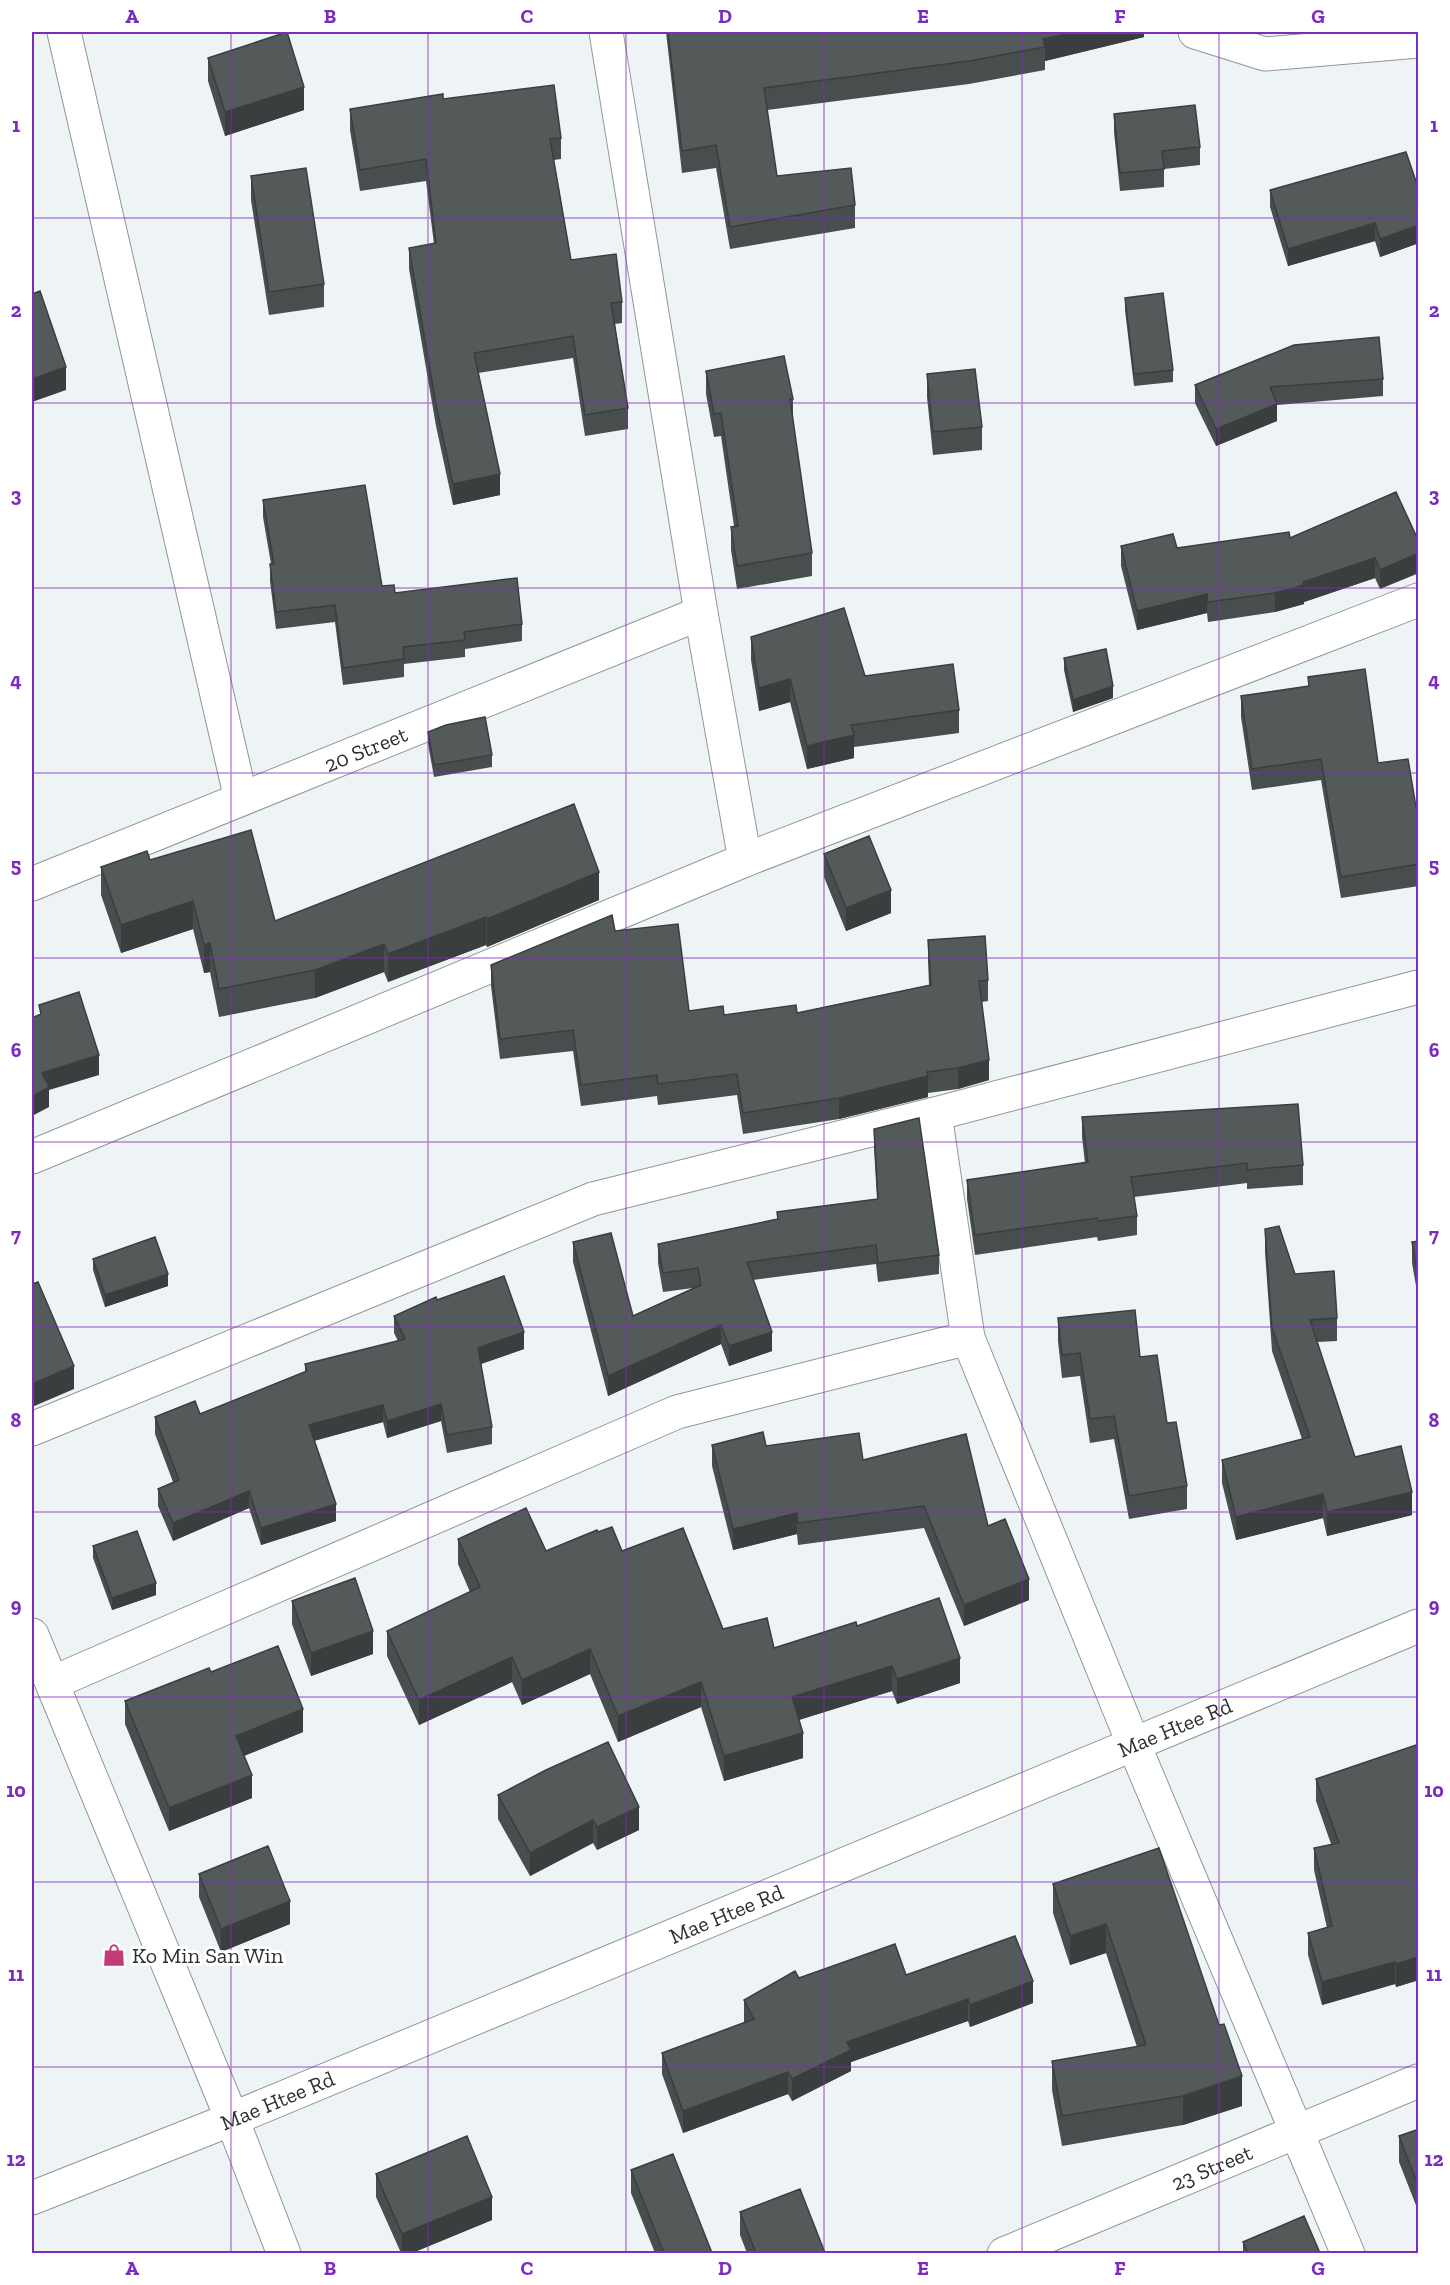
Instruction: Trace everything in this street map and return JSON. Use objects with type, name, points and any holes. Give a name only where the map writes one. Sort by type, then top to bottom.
[{"type":"street","points":[[64,32],[241,799]]},
{"type":"street","points":[[606,32],[701,614],[745,860]]},
{"type":"street","points":[[1195,32],[1265,54],[1419,41]]},
{"type":"street","points":[[32,1157],[745,860],[1418,601]]},
{"type":"street","name":"20 Street","points":[[32,884],[701,614]]},
{"type":"street","points":[[32,1429],[593,1198],[935,1114],[1419,987]]},
{"type":"street","points":[[935,1114],[968,1338],[1134,1744],[1348,2253]]},
{"type":"street","points":[[52,1683],[677,1412],[968,1338]]},
{"type":"street","name":"Mae Htee Rd","points":[[32,2198],[232,2119],[1419,1626]]},
{"type":"street","points":[[32,1635],[232,2119],[284,2253]]},
{"type":"street","name":"23 Street","points":[[1004,2253],[1419,2081]]},
{"type":"building","points":[[287,32],[304,87],[225,112],[208,58]]},
{"type":"building","points":[[668,32],[1075,32],[1043,39],[1045,47],[969,61],[764,88],[777,176],[851,168],[855,205],[730,227],[716,145],[682,151]]},
{"type":"building","points":[[554,85],[561,138],[550,139],[571,260],[616,254],[622,302],[611,303],[628,408],[585,415],[573,336],[474,353],[500,474],[453,484],[436,405],[409,248],[436,243],[426,159],[360,170],[350,109],[443,94],[443,99]]},
{"type":"building","points":[[1195,105],[1200,147],[1162,151],[1164,169],[1120,173],[1114,114]]},
{"type":"building","points":[[1406,152],[1419,190],[1419,225],[1380,239],[1375,223],[1288,249],[1270,190]]},
{"type":"building","points":[[306,168],[324,284],[269,292],[251,176]]},
{"type":"building","points":[[40,291],[66,367],[32,379],[32,294]]},
{"type":"building","points":[[1163,293],[1173,370],[1134,374],[1125,298]]},
{"type":"building","points":[[1379,337],[1383,379],[1270,387],[1277,404],[1216,429],[1195,385],[1294,345]]},
{"type":"building","points":[[784,356],[793,399],[790,399],[812,553],[737,566],[731,527],[738,526],[721,413],[714,414],[706,371]]},
{"type":"building","points":[[975,369],[982,427],[933,432],[927,374]]},
{"type":"building","points":[[365,485],[382,586],[394,585],[395,593],[517,578],[522,624],[464,632],[465,640],[403,647],[404,659],[343,668],[335,605],[276,612],[270,564],[274,564],[263,500]]},
{"type":"building","points":[[1396,492],[1419,542],[1419,553],[1380,570],[1375,558],[1303,582],[1304,585],[1275,593],[1208,602],[1207,594],[1137,611],[1121,546],[1173,534],[1177,548],[1289,532],[1290,538]]},
{"type":"building","points":[[844,608],[865,676],[953,664],[959,710],[851,725],[854,735],[807,746],[790,679],[759,688],[751,637]]},
{"type":"building","points":[[1106,649],[1113,686],[1073,700],[1064,658]]},
{"type":"building","points":[[1365,669],[1378,763],[1408,759],[1419,825],[1419,864],[1341,877],[1321,759],[1252,769],[1241,696],[1309,686],[1308,677]]},
{"type":"building","points":[[485,717],[492,755],[434,765],[428,732],[446,725]]},
{"type":"building","points":[[574,804],[599,872],[487,919],[486,917],[388,954],[384,944],[315,970],[219,989],[210,943],[204,945],[193,901],[121,925],[101,867],[147,851],[150,860],[251,830],[275,921]]},
{"type":"building","points":[[869,836],[891,890],[846,908],[824,854]]},
{"type":"building","points":[[612,915],[615,931],[678,924],[689,1011],[723,1006],[724,1015],[796,1005],[797,1013],[931,985],[928,940],[985,936],[988,980],[979,981],[989,1060],[958,1068],[927,1072],[928,1076],[839,1098],[743,1113],[737,1074],[658,1084],[657,1075],[581,1085],[573,1030],[500,1039],[491,965]]},
{"type":"building","points":[[79,992],[99,1055],[42,1073],[49,1087],[32,1097],[32,1018],[41,1014],[39,1005]]},
{"type":"building","points":[[1298,1104],[1303,1165],[1247,1170],[1247,1163],[1131,1177],[1137,1216],[1098,1221],[1097,1218],[975,1235],[967,1180],[1088,1162],[1082,1117]]},
{"type":"building","points":[[919,1118],[939,1255],[878,1263],[876,1245],[747,1262],[772,1332],[729,1346],[721,1325],[608,1376],[573,1242],[611,1233],[633,1316],[701,1285],[698,1268],[663,1273],[658,1244],[778,1219],[777,1212],[878,1199],[874,1129]]},
{"type":"building","points":[[1279,1226],[1295,1274],[1334,1271],[1337,1318],[1310,1320],[1355,1457],[1401,1446],[1412,1492],[1327,1512],[1323,1494],[1236,1517],[1222,1460],[1310,1437],[1272,1328],[1265,1229]]},
{"type":"building","points":[[155,1237],[168,1274],[105,1295],[93,1259]]},
{"type":"building","points":[[1419,1241],[1419,1282],[1412,1242]]},
{"type":"building","points":[[504,1276],[524,1332],[478,1348],[492,1427],[447,1435],[441,1404],[387,1421],[383,1405],[309,1425],[336,1504],[261,1528],[249,1491],[173,1523],[158,1489],[179,1480],[155,1417],[195,1401],[200,1414],[307,1371],[305,1364],[405,1339],[394,1316],[436,1297],[437,1300]]},
{"type":"building","points":[[38,1282],[74,1366],[32,1384],[32,1284]]},
{"type":"building","points":[[1135,1310],[1140,1357],[1157,1355],[1167,1423],[1176,1422],[1187,1486],[1129,1496],[1114,1416],[1090,1419],[1080,1353],[1062,1355],[1058,1318]]},
{"type":"building","points":[[763,1432],[766,1446],[859,1433],[863,1460],[966,1434],[988,1526],[1005,1519],[1029,1579],[964,1605],[924,1506],[798,1523],[797,1513],[733,1529],[712,1445]]},
{"type":"building","points":[[526,1508],[546,1551],[597,1530],[598,1532],[612,1527],[622,1551],[683,1528],[723,1629],[767,1618],[774,1648],[856,1622],[857,1626],[939,1598],[960,1658],[897,1679],[892,1666],[792,1697],[803,1733],[724,1756],[701,1682],[618,1716],[590,1649],[522,1680],[512,1657],[419,1700],[387,1631],[480,1587],[458,1539]]},
{"type":"building","points":[[137,1531],[156,1583],[112,1598],[93,1546]]},
{"type":"building","points":[[355,1578],[373,1631],[311,1653],[292,1601]]},
{"type":"building","points":[[278,1646],[303,1709],[236,1736],[252,1775],[169,1808],[125,1701],[209,1668],[211,1672]]},
{"type":"building","points":[[608,1742],[639,1807],[597,1827],[593,1820],[530,1853],[498,1795]]},
{"type":"building","points":[[1419,1744],[1419,1957],[1322,1982],[1308,1933],[1332,1926],[1314,1848],[1339,1843],[1316,1779]]},
{"type":"building","points":[[268,1846],[290,1901],[221,1929],[199,1874]]},
{"type":"building","points":[[1159,1848],[1219,2025],[1224,2024],[1242,2076],[1183,2096],[1062,2116],[1052,2061],[1146,2045],[1106,1924],[1070,1936],[1053,1884]]},
{"type":"building","points":[[1015,1936],[1033,1981],[970,2005],[968,1999],[847,2042],[851,2050],[792,2079],[788,2072],[683,2111],[662,2053],[754,2019],[744,2000],[795,1971],[799,1978],[895,1944],[906,1975]]},
{"type":"building","points":[[1419,2129],[1419,2188],[1399,2136]]},
{"type":"building","points":[[467,2136],[492,2197],[402,2234],[376,2174]]},
{"type":"building","points":[[673,2154],[712,2253],[664,2253],[631,2170]]},
{"type":"building","points":[[800,2189],[825,2253],[756,2253],[740,2212]]},
{"type":"building","points":[[1304,2216],[1320,2253],[1248,2253],[1243,2242]]},
{"type":"place","name":"Ko Min San Win","points":[[114,1955]]}]
